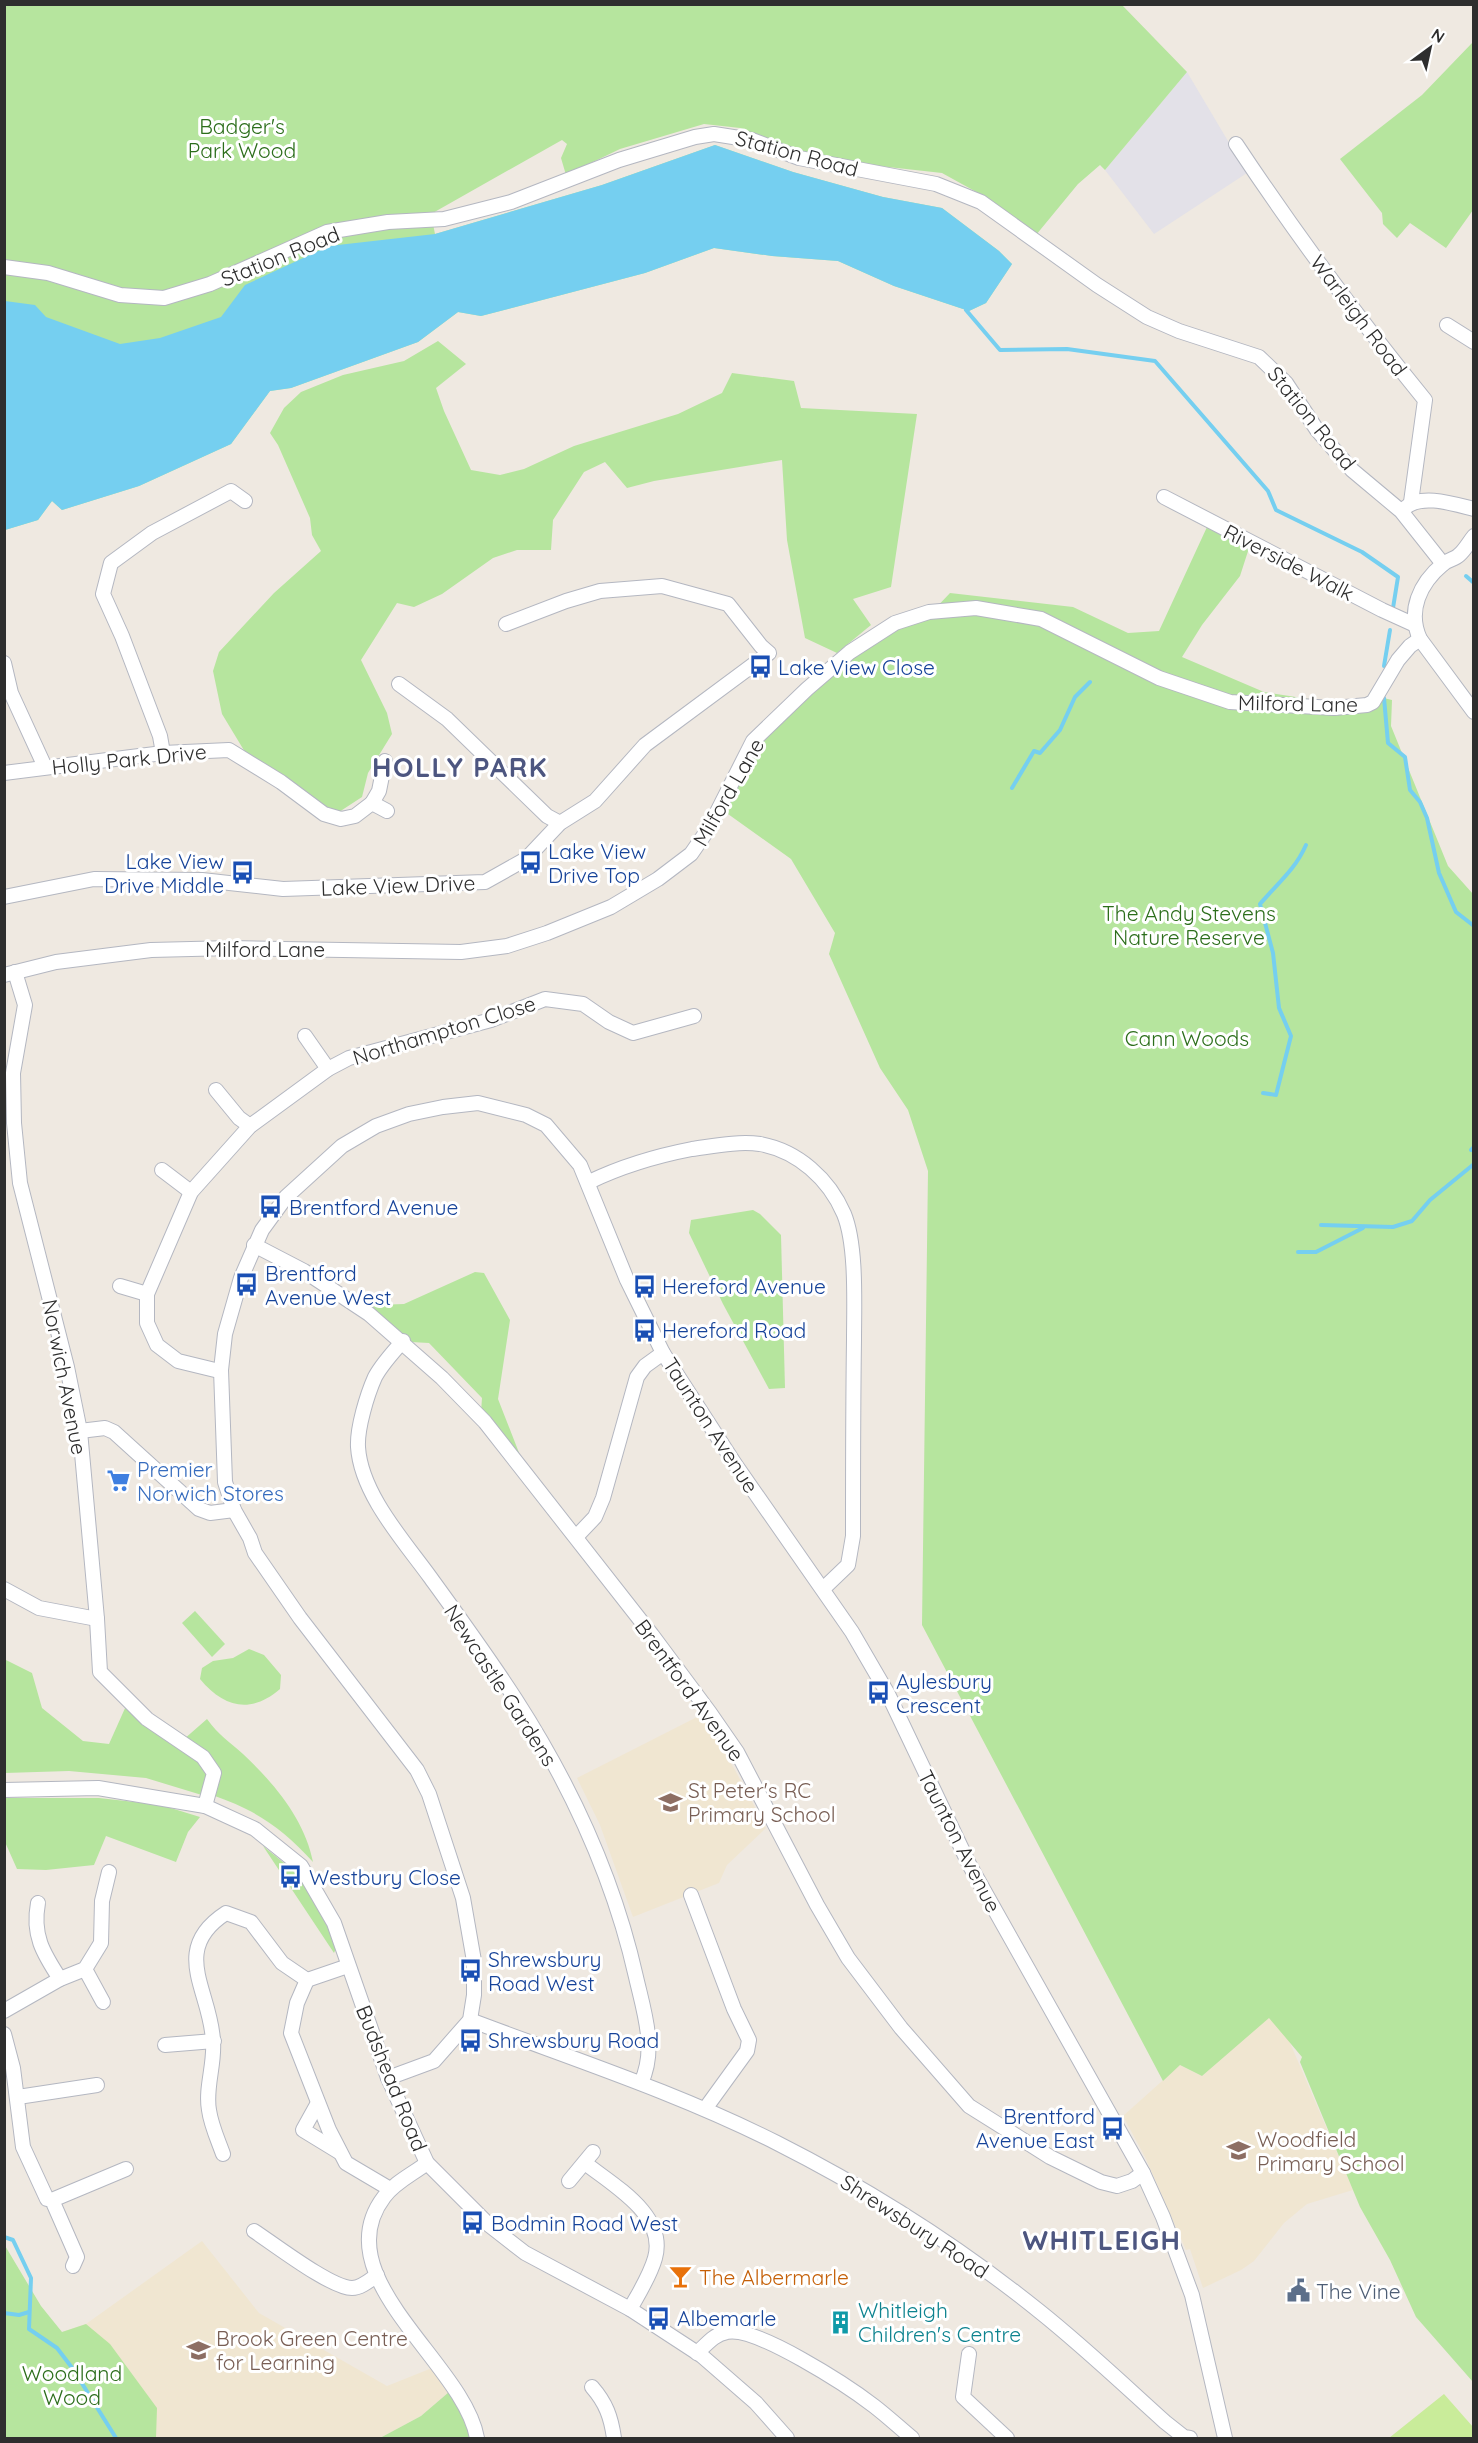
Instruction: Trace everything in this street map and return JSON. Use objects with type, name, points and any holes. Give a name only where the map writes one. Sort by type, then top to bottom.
[{"type":"street","name":"Station Road","points":[[4,267],[48,273],[120,295],[164,298],[210,284],[327,232],[388,222],[444,219],[511,202],[618,160],[695,137],[714,134],[731,135],[752,140],[799,158],[936,184],[963,194],[981,202],[1097,285],[1147,317],[1198,338],[1259,357],[1286,383],[1317,430],[1352,470],[1406,507],[1443,564]]},
{"type":"street","name":"Warleigh Road","points":[[1236,144],[1277,206],[1347,302],[1425,400],[1406,507]]},
{"type":"street","points":[[1447,325],[1473,342]]},
{"type":"street","points":[[163,753],[160,736],[122,636],[103,594],[111,563],[152,533],[231,491],[245,501]]},
{"type":"street","name":"Riverside Walk","points":[[1164,497],[1415,625]]},
{"type":"street","points":[[1406,507],[1443,502],[1473,509]]},
{"type":"street","points":[[1473,536],[1460,555],[1443,564],[1426,583],[1414,604],[1415,625],[1420,639],[1473,712]]},
{"type":"street","points":[[399,684],[447,719],[547,816],[560,823],[595,801],[645,745],[770,653],[761,646],[728,604],[662,586],[600,591],[566,601],[506,624]]},
{"type":"street","name":"Milford Lane","points":[[10,974],[56,962],[151,950],[231,948],[461,952],[507,946],[547,933],[611,907],[658,879],[691,854],[709,828],[753,741],[807,688],[850,652],[896,623],[929,612],[976,608],[1041,619],[1159,678],[1230,702],[1285,707],[1334,708],[1367,705],[1373,702],[1398,660],[1410,646],[1420,639]]},
{"type":"street","points":[[4,663],[11,693],[45,767]]},
{"type":"street","name":"Holly Park Drive","points":[[4,773],[163,753],[229,750],[281,782],[324,814],[341,819],[355,816],[372,803]]},
{"type":"street","points":[[386,761],[379,791],[372,803],[387,811]]},
{"type":"street","name":"Lake View Drive","points":[[4,897],[94,879],[201,880],[284,889],[484,882],[526,859],[560,823]]},
{"type":"street","name":"Norwich Avenue","points":[[10,974],[25,1005],[13,1073],[14,1123],[20,1183],[67,1367],[80,1431],[98,1619],[100,1672],[147,1719],[203,1757],[214,1773],[206,1806]]},
{"type":"street","name":"Northampton Close","points":[[221,1370],[178,1361],[157,1345],[147,1323],[147,1294],[191,1192],[250,1126],[328,1069],[349,1058],[491,1020],[545,999],[583,1004],[609,1022],[633,1033],[694,1016]]},
{"type":"street","name":"Northampton Close","points":[[305,1036],[328,1069]]},
{"type":"street","points":[[216,1090],[239,1118],[250,1126]]},
{"type":"street","name":"Taunton Avenue","points":[[470,2020],[474,1995],[474,1961],[464,1898],[429,1794],[405,1752],[294,1609],[255,1553],[250,1538],[234,1510],[225,1482],[221,1370],[230,1317],[241,1278],[262,1230],[286,1197],[342,1146],[376,1126],[409,1114],[478,1103],[526,1114],[546,1125],[580,1165],[589,1182],[627,1280],[663,1353],[741,1472],[824,1588],[888,1694],[969,1864],[1143,2173],[1163,2217],[1192,2295],[1222,2438]]},
{"type":"street","points":[[589,1182],[619,1167],[665,1154],[723,1144],[760,1144],[793,1156],[814,1170],[832,1192],[844,1215],[854,1276],[853,1536],[848,1565],[824,1588]]},
{"type":"street","points":[[162,1170],[191,1192]]},
{"type":"street","name":"Brentford Avenue","points":[[254,1245],[304,1271],[369,1314],[403,1341],[485,1422],[678,1669],[737,1752],[817,1905],[848,1958],[902,2028],[969,2106],[1050,2157],[1097,2181],[1117,2186],[1132,2181],[1143,2173]]},
{"type":"street","points":[[120,1286],[147,1294]]},
{"type":"street","name":"Newcastle Gardens","points":[[403,1341],[376,1376],[363,1414],[358,1447],[368,1483],[393,1527],[515,1698],[550,1755],[582,1822],[606,1879],[627,1941],[645,2019],[649,2040],[648,2063],[641,2083]]},
{"type":"street","points":[[576,1537],[595,1517],[603,1498],[637,1377],[645,1366],[663,1353]]},
{"type":"street","points":[[80,1431],[105,1428],[114,1432],[199,1509],[210,1513],[234,1510]]},
{"type":"street","points":[[4,1589],[39,1608],[98,1619]]},
{"type":"street","name":"Budshead Road","points":[[4,1790],[98,1788],[206,1806],[255,1829],[301,1866],[334,1923],[388,2078],[427,2163],[489,2225],[525,2253],[630,2308],[697,2353],[756,2403],[787,2439]]},
{"type":"street","points":[[4,2011],[60,1979],[85,1969],[101,1943],[102,1901],[109,1872]]},
{"type":"street","points":[[691,1895],[748,2040],[747,2051],[705,2109]]},
{"type":"street","points":[[38,1903],[36,1917],[40,1948],[60,1979]]},
{"type":"street","points":[[223,2154],[208,2109],[214,2041],[195,1965],[199,1942],[209,1924],[226,1913],[251,1922],[282,1963],[307,1980]]},
{"type":"street","points":[[348,1966],[307,1980],[297,2003],[291,2033],[318,2103],[346,2163],[390,2189]]},
{"type":"street","points":[[85,1969],[103,2002]]},
{"type":"street","points":[[388,2078],[434,2061],[470,2020]]},
{"type":"street","name":"Shrewsbury Road","points":[[470,2020],[705,2109],[775,2142],[867,2191],[948,2244],[1038,2310],[1165,2422],[1190,2439]]},
{"type":"street","points":[[4,2034],[9,2068],[18,2097],[23,2146],[47,2199],[52,2200],[126,2169]]},
{"type":"street","points":[[165,2045],[214,2041]]},
{"type":"street","points":[[18,2097],[97,2085]]},
{"type":"street","points":[[318,2103],[303,2130],[340,2152]]},
{"type":"street","points":[[569,2181],[589,2157],[645,2212],[654,2226],[657,2238],[655,2258],[630,2308]]},
{"type":"street","points":[[427,2163],[390,2189],[375,2212],[368,2234],[371,2264],[405,2324],[463,2402],[475,2427],[477,2439]]},
{"type":"street","points":[[52,2200],[77,2258],[73,2266]]},
{"type":"street","points":[[254,2231],[333,2282],[353,2288],[366,2284],[377,2275]]},
{"type":"street","points":[[697,2353],[715,2336],[726,2332],[741,2331],[825,2373],[874,2406],[912,2439]]},
{"type":"street","points":[[969,2354],[963,2397],[1007,2439]]},
{"type":"street","points":[[592,2387],[604,2400],[609,2411],[614,2439]]},
{"type":"shaded area","points":[[1187,72],[1247,173],[1154,234],[1105,170]]},
{"type":"shaded area","name":"St Peter's RC Primary School","points":[[701,1715],[735,1770],[766,1828],[727,1865],[719,1883],[633,1917],[600,1825],[577,1778]]},
{"type":"shaded area","name":"Woodfield Primary School","points":[[1276,2010],[1353,2190],[1307,2204],[1284,2223],[1254,2261],[1241,2270],[1203,2288],[1190,2249],[1186,2250],[1145,2157],[1123,2116],[1180,2065],[1202,2076]]},
{"type":"shaded area","name":"Brook Green Centre for Learning","points":[[202,2241],[259,2313],[387,2386],[432,2368],[449,2392],[421,2416],[380,2438],[132,2438],[62,2332],[86,2324]]},
{"type":"green space","name":"Badger's Park Wood","points":[[4,5],[1122,5],[1187,72],[1105,170],[1100,165],[1078,184],[1036,235],[980,194],[942,173],[852,163],[773,144],[740,128],[704,124],[620,149],[566,175],[561,158],[567,144],[562,140],[431,214],[435,234],[602,185],[715,145],[793,172],[883,197],[942,208],[999,251],[1012,264],[986,303],[969,311],[894,286],[838,261],[772,256],[714,248],[645,273],[481,316],[458,312],[418,342],[291,388],[270,391],[231,444],[139,486],[62,510],[52,501],[38,520],[5,530]]},
{"type":"green space","points":[[1473,42],[1473,210],[1446,248],[1410,223],[1397,238],[1383,224],[1382,213],[1340,159],[1422,95]]},
{"type":"green space","points":[[438,341],[466,364],[436,388],[471,470],[500,475],[524,469],[574,446],[678,414],[722,393],[732,373],[794,381],[801,408],[917,414],[891,587],[853,599],[871,625],[837,653],[805,638],[787,540],[782,460],[654,481],[627,488],[605,462],[584,472],[553,520],[551,550],[517,550],[493,558],[442,594],[414,607],[397,603],[361,660],[387,713],[392,734],[368,773],[362,797],[339,812],[318,803],[245,752],[222,714],[213,671],[219,652],[274,593],[321,551],[312,535],[310,518],[278,445],[270,433],[284,408],[301,392],[343,375],[404,361]]},
{"type":"green space","points":[[1207,527],[1250,545],[1240,576],[1202,625],[1182,657],[1264,692],[1347,705],[1371,695],[1392,700],[1391,726],[1448,866],[1473,894],[1473,2382],[1416,2317],[1390,2260],[1360,2207],[1300,2062],[1302,2057],[1269,2018],[1202,2076],[1180,2065],[1163,2081],[922,1625],[928,1171],[908,1110],[880,1068],[829,954],[835,933],[791,859],[721,809],[756,742],[778,716],[876,640],[931,613],[950,593],[1073,607],[1128,633],[1159,631]]},
{"type":"green space","points":[[753,1210],[781,1235],[785,1388],[769,1389],[723,1304],[689,1233],[691,1220]]},
{"type":"green space","points":[[475,1272],[484,1273],[510,1320],[498,1399],[523,1463],[481,1412],[482,1398],[429,1343],[411,1342],[369,1307],[404,1304]]},
{"type":"green space","points":[[195,1611],[225,1644],[212,1657],[182,1623]]},
{"type":"green space","points":[[249,1649],[264,1655],[281,1675],[280,1689],[269,1697],[248,1704],[228,1702],[209,1689],[200,1679],[202,1668],[213,1661],[233,1658]]},
{"type":"green space","points":[[4,1659],[32,1673],[42,1708],[83,1741],[109,1744],[126,1706],[201,1760],[210,1774],[205,1796],[146,1778],[69,1771],[5,1773]]},
{"type":"green space","points":[[207,1719],[220,1734],[255,1765],[287,1803],[303,1831],[313,1862],[290,1839],[267,1821],[242,1807],[212,1795],[216,1773],[183,1740]]},
{"type":"green space","points":[[5,1798],[99,1798],[161,1805],[200,1817],[188,1832],[176,1862],[106,1836],[94,1865],[46,1870],[17,1869],[5,1842]]},
{"type":"green space","points":[[263,1846],[291,1869],[308,1890],[337,1946],[334,1953]]},
{"type":"green space","name":"Woodland Wood","points":[[4,2244],[41,2306],[62,2332],[86,2324],[110,2344],[157,2408],[156,2438],[5,2438]]},
{"type":"green space","points":[[449,2392],[469,2428],[471,2438],[380,2438],[421,2416]]},
{"type":"green space","points":[[1444,2394],[1473,2427],[1473,2438],[1389,2438]]},
{"type":"water","points":[[715,145],[793,172],[883,197],[942,208],[999,251],[1012,264],[986,303],[969,311],[894,286],[838,261],[772,256],[714,248],[645,273],[481,316],[458,312],[418,342],[291,388],[270,391],[231,444],[139,486],[62,510],[52,501],[38,520],[5,530],[5,301],[35,305],[46,317],[120,344],[160,338],[221,317],[245,285],[329,246],[435,234],[602,185]]},
{"type":"waterway","points":[[966,310],[1000,350],[1067,349],[1155,361],[1268,491],[1276,510],[1362,552],[1398,577],[1393,608]]},
{"type":"waterway","points":[[1466,576],[1474,583]]},
{"type":"waterway","points":[[1384,666],[1390,630]]},
{"type":"waterway","points":[[1012,788],[1034,751],[1040,753],[1060,730],[1075,697],[1090,682]]},
{"type":"waterway","points":[[1384,698],[1388,743],[1405,757],[1410,790],[1420,802],[1427,818],[1439,873],[1456,912],[1474,926]]},
{"type":"waterway","points":[[1263,1093],[1276,1095],[1291,1036],[1279,1008],[1273,953],[1260,904],[1291,869],[1306,845]]},
{"type":"waterway","points":[[1471,1150],[1474,1147]]},
{"type":"waterway","points":[[1321,1225],[1393,1227],[1412,1221],[1430,1200],[1474,1164]]},
{"type":"waterway","points":[[1298,1252],[1316,1252],[1363,1228]]},
{"type":"waterway","points":[[4,2237],[13,2240],[31,2278],[29,2329],[57,2348],[73,2369],[116,2438]]},
{"type":"waterway","points":[[4,2313],[19,2315],[29,2312]]},
{"type":"place","name":"Lake View Close","points":[[760,667]]},
{"type":"place","name":"Lake View Drive Top","points":[[530,863]]},
{"type":"place","name":"Lake View Drive Middle","points":[[242,873]]},
{"type":"place","name":"Brentford Avenue","points":[[271,1207]]},
{"type":"place","name":"Brentford Avenue West","points":[[247,1285]]},
{"type":"place","name":"Hereford Avenue","points":[[644,1286]]},
{"type":"place","name":"Hereford Road","points":[[644,1330]]},
{"type":"place","name":"Premier Norwich Stores","points":[[119,1481]]},
{"type":"place","name":"Aylesbury Crescent","points":[[878,1693]]},
{"type":"place","name":"St Peter's RC Primary School","points":[[670,1802]]},
{"type":"place","name":"Westbury Close","points":[[291,1877]]},
{"type":"place","name":"Shrewsbury Road West","points":[[470,1971]]},
{"type":"place","name":"Shrewsbury Road","points":[[470,2040]]},
{"type":"place","name":"Brentford Avenue East","points":[[1113,2128]]},
{"type":"place","name":"Woodfield Primary School","points":[[1239,2151]]},
{"type":"place","name":"Bodmin Road West","points":[[473,2223]]},
{"type":"place","name":"The Albermarle","points":[[681,2277]]},
{"type":"place","name":"The Vine","points":[[1298,2291]]},
{"type":"place","name":"Albemarle","points":[[659,2318]]},
{"type":"place","name":"Whitleigh Children's Centre","points":[[840,2322]]},
{"type":"place","name":"Brook Green Centre for Learning","points":[[198,2350]]},
{"type":"district","name":"HOLLY PARK","points":[[460,767]]},
{"type":"district","name":"WHITLEIGH","points":[[1102,2240]]},
{"type":"park label","name":"The Andy Stevens Nature Reserve","points":[[1189,925]]},
{"type":"park label","name":"Cann Woods","points":[[1187,1038]]}]
